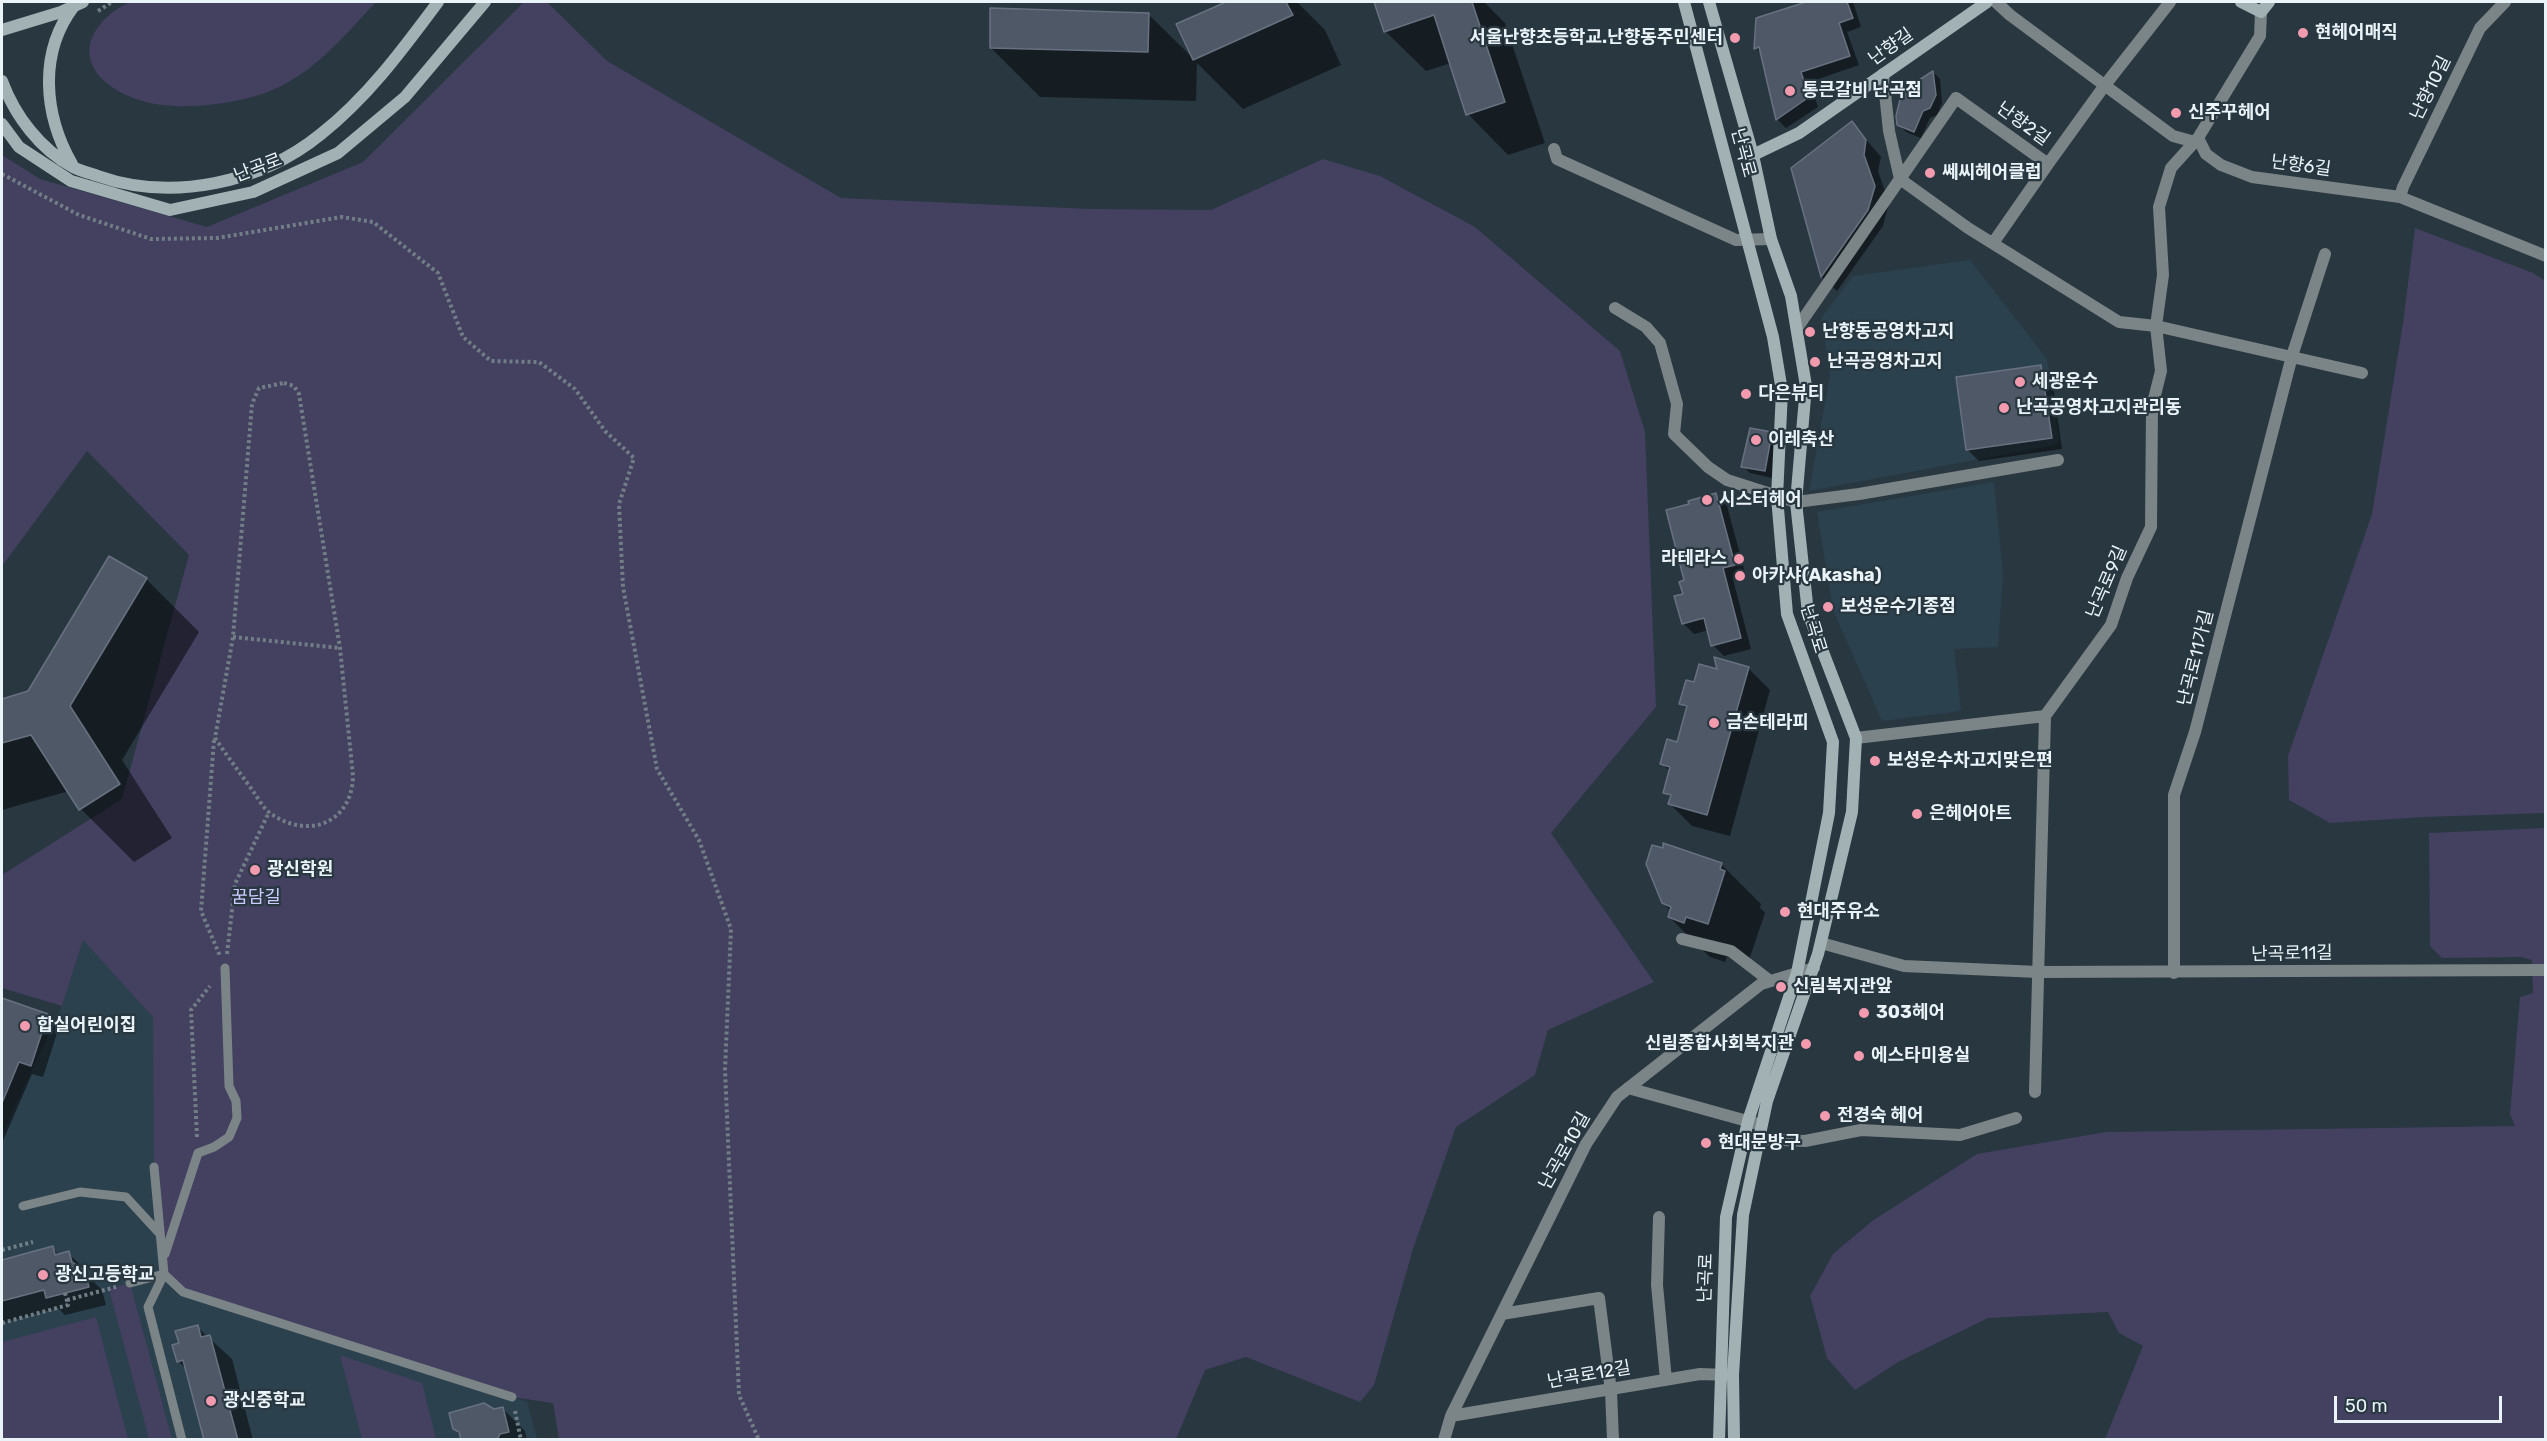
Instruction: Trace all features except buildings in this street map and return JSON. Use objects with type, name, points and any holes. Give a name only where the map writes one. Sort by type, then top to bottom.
[{"type":"main road","name":"난곡로","points":[[2,81],[16,112],[33,134],[54,154],[74,168],[112,181],[174,187],[215,183],[257,171],[321,135],[359,100],[403,49],[438,2]]},
{"type":"main road","name":"난곡로","points":[[2,124],[19,147],[71,181],[170,210],[253,192],[338,153],[405,97],[485,2]]},
{"type":"main road","name":"난곡로","points":[[1684,2],[1773,337],[1782,391],[1778,497],[1787,614],[1833,741],[1829,813],[1797,973],[1748,1121],[1726,1217],[1719,1440]]},
{"type":"main road","name":"난곡로","points":[[1709,2],[1753,155],[1772,239],[1791,296],[1806,386],[1796,502],[1808,613],[1856,738],[1852,812],[1821,943],[1767,1101],[1743,1215],[1733,1375],[1734,1440]]},
{"type":"main road","name":"난향길","points":[[1753,155],[1799,133],[1987,2]]},
{"type":"main road","points":[[2241,2],[2260,12],[2269,2]]},
{"type":"main road","points":[[74,168],[56,133],[49,84],[51,56],[57,38],[66,17],[79,4]]},
{"type":"main road","points":[[2,30],[79,4]]},
{"type":"street","points":[[1996,2],[2173,136],[2197,140],[2260,36],[2260,12]]},
{"type":"street","points":[[2048,164],[2105,85],[2170,2]]},
{"type":"street","name":"난향10길","points":[[2400,197],[2480,28],[2505,2]]},
{"type":"street","points":[[1883,74],[1889,131],[1900,179],[1968,228],[2119,322],[2156,326],[2362,373]]},
{"type":"street","name":"난향2길","points":[[1900,179],[1956,98],[2048,164],[1993,243]]},
{"type":"street","name":"난향6길","points":[[2197,140],[2206,154],[2221,165],[2252,177],[2400,197],[2546,256]]},
{"type":"street","name":"난곡로9길","points":[[2045,716],[2110,624],[2127,578],[2151,527],[2152,407],[2161,371],[2156,326],[2163,274],[2159,207],[2171,168],[2197,140]]},
{"type":"street","points":[[1554,149],[1557,159],[1736,240],[1772,239]]},
{"type":"street","points":[[1797,328],[1900,179]]},
{"type":"street","name":"난곡로11가길","points":[[2174,973],[2174,795],[2195,732],[2292,356],[2325,254]]},
{"type":"street","points":[[1615,308],[1646,327],[1660,343],[1677,404],[1674,434],[1708,467],[1727,480],[1796,502],[1859,494],[2058,460]]},
{"type":"street","points":[[1856,738],[2045,716],[2035,1092]]},
{"type":"street","points":[[1682,939],[1731,951],[1770,981]]},
{"type":"street","name":"난곡로11길","points":[[1821,943],[1904,966],[2038,972],[2546,970]]},
{"type":"street","name":"난곡로10길","points":[[1444,1440],[1451,1416],[1586,1144],[1617,1097],[1761,984],[1814,968]]},
{"type":"street","points":[[1628,1088],[1762,1125]]},
{"type":"street","points":[[1759,1139],[1805,1141],[1861,1131],[1960,1135],[2016,1118]]},
{"type":"street","points":[[1659,1217],[1658,1285],[1666,1380]]},
{"type":"street","points":[[1502,1314],[1599,1298],[1611,1391],[1612,1440]]},
{"type":"street","name":"난곡로12길","points":[[1451,1416],[1611,1391],[1700,1374],[1733,1375]]},
{"type":"lane","points":[[163,1259],[198,1153],[214,1147],[229,1137],[237,1118],[236,1101],[229,1086],[225,968]]},
{"type":"lane","points":[[154,1167],[164,1274],[148,1307],[182,1440]]},
{"type":"lane","points":[[23,1206],[80,1192],[126,1197],[160,1234]]},
{"type":"lane","points":[[130,1283],[164,1274]]},
{"type":"lane","points":[[164,1274],[183,1292],[512,1397]]},
{"type":"path","points":[[2,174],[79,215],[151,239],[217,238],[342,217],[373,222],[438,273],[463,337],[491,361],[539,362],[575,389],[605,431],[634,458],[619,504],[623,587],[657,770],[699,840],[731,929],[725,1071],[739,1395],[759,1440]]},
{"type":"path","points":[[215,738],[269,812],[297,824],[320,825],[339,815],[350,797],[353,776],[340,648],[299,394],[289,384],[259,388],[254,397],[233,637],[215,738],[201,911],[225,968]]},
{"type":"path","points":[[233,637],[340,648]]},
{"type":"path","points":[[198,1153],[191,1010],[225,968],[235,884],[269,812]]},
{"type":"path","points":[[2,1250],[33,1242]]},
{"type":"path","points":[[67,1300],[130,1283]]},
{"type":"path","points":[[2,1323],[68,1305],[65,1293]]},
{"type":"path","points":[[512,1397],[521,1440]]},
{"type":"shaded area","name":"난곡공영차고지","points":[[1970,260],[2047,359],[2060,444],[1809,491],[1830,375],[1821,318],[1853,276]]},
{"type":"shaded area","name":"광신학원","points":[[238,377],[512,1397],[527,1402],[537,1439],[2,1439],[2,1134],[62,1006],[83,940]]},
{"type":"shaded area","points":[[1994,482],[2003,574],[1998,647],[1954,649],[1961,711],[1882,721],[1833,610],[1817,512]]},
{"type":"green space","points":[[129,2],[376,2],[326,54],[298,77],[282,86],[236,101],[202,106],[169,106],[139,100],[119,91],[104,81],[94,68],[90,55],[91,41],[110,14]]},
{"type":"green space","name":"꿈담길","points":[[524,2],[547,2],[607,61],[841,198],[1091,209],[1211,210],[1323,159],[1380,176],[1475,227],[1620,351],[1645,432],[1656,707],[1551,833],[1654,982],[1548,1030],[1535,1075],[1456,1127],[1413,1249],[1374,1385],[1360,1402],[1246,1357],[1205,1370],[1176,1439],[559,1439],[553,1403],[512,1397],[183,1292],[164,1274],[154,1167],[153,1017],[83,940],[62,1006],[2,988],[2,875],[122,799],[189,555],[87,451],[2,566],[2,155],[40,179],[207,227],[363,162]]},
{"type":"green space","points":[[2415,228],[2533,273],[2545,281],[2545,813],[2330,823],[2289,800],[2288,756],[2372,514],[2403,323]]},
{"type":"green space","points":[[2545,828],[2545,1439],[2105,1439],[2143,1346],[2119,1333],[2108,1312],[1988,1318],[1898,1362],[1855,1390],[1827,1358],[1810,1296],[1833,1254],[1872,1221],[1977,1154],[2106,1132],[2515,1126],[2510,1114],[2520,997],[2533,993],[2532,960],[2521,957],[2442,958],[2430,946],[2429,833]]},
{"type":"green space","points":[[130,1283],[172,1439],[149,1439],[109,1289]]},
{"type":"green space","points":[[96,1317],[128,1439],[2,1439],[2,1342]]},
{"type":"green space","points":[[340,1355],[422,1383],[436,1439],[362,1439]]},
{"type":"place","name":"현헤어매직","points":[[2303,33]]},
{"type":"place","name":"서울난향초등학교.난향동주민센터","points":[[1735,38]]},
{"type":"place","name":"통큰갈비 난곡점","points":[[1790,91]]},
{"type":"place","name":"신주꾸헤어","points":[[2176,113]]},
{"type":"place","name":"쎄씨헤어클럽","points":[[1930,173]]},
{"type":"place","name":"난향동공영차고지","points":[[1810,332]]},
{"type":"place","name":"난곡공영차고지","points":[[1815,362]]},
{"type":"place","name":"세광운수","points":[[2020,382]]},
{"type":"place","name":"다은뷰티","points":[[1746,394]]},
{"type":"place","name":"난곡공영차고지관리동","points":[[2004,408]]},
{"type":"place","name":"이레축산","points":[[1756,440]]},
{"type":"place","name":"시스터헤어","points":[[1707,500]]},
{"type":"place","name":"라테라스","points":[[1739,559]]},
{"type":"place","name":"아카샤(Akasha)","points":[[1740,576]]},
{"type":"place","name":"보성운수기종점","points":[[1828,607]]},
{"type":"place","name":"금손테라피","points":[[1714,723]]},
{"type":"place","name":"보성운수차고지맞은편","points":[[1875,761]]},
{"type":"place","name":"은헤어아트","points":[[1917,814]]},
{"type":"place","name":"광신학원","points":[[255,870]]},
{"type":"place","name":"현대주유소","points":[[1785,912]]},
{"type":"place","name":"신림복지관앞","points":[[1781,987]]},
{"type":"place","name":"303헤어","points":[[1864,1013]]},
{"type":"place","name":"합실어린이집","points":[[25,1026]]},
{"type":"place","name":"신림종합사회복지관","points":[[1806,1044]]},
{"type":"place","name":"에스타미용실","points":[[1859,1056]]},
{"type":"place","name":"전경숙 헤어","points":[[1825,1116]]},
{"type":"place","name":"현대문방구","points":[[1706,1143]]},
{"type":"place","name":"광신고등학교","points":[[43,1275]]},
{"type":"place","name":"광신중학교","points":[[211,1401]]}]
